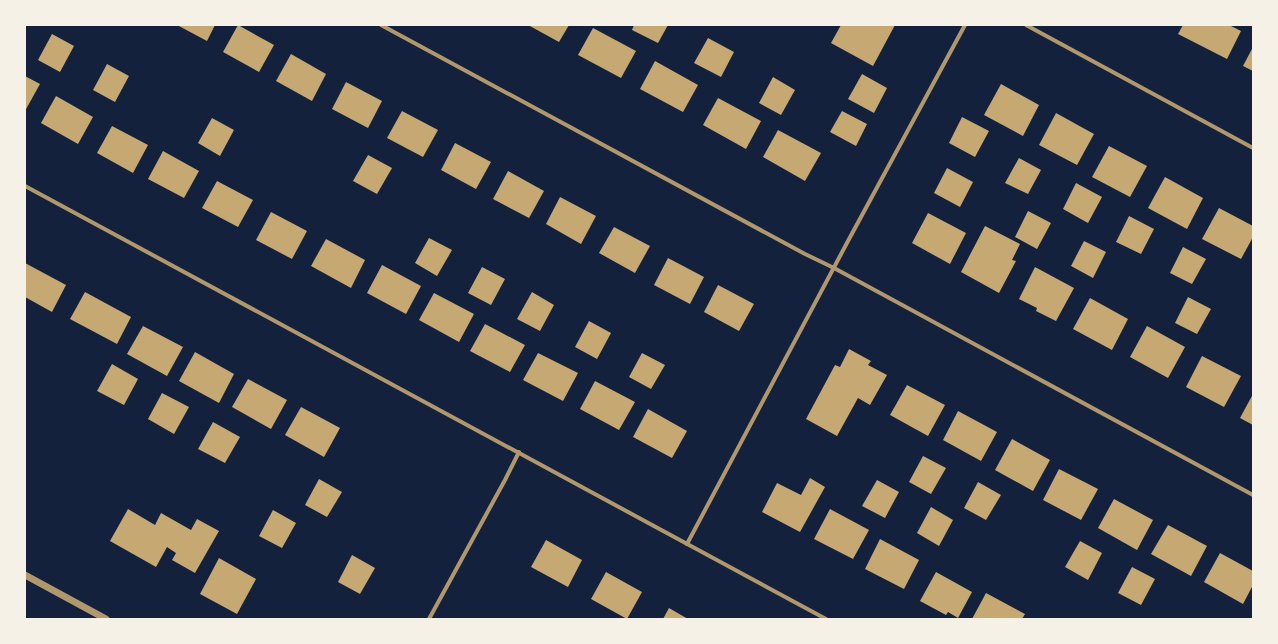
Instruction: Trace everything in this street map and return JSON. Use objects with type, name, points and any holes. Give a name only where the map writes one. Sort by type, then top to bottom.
[{"type":"street","points":[[381,25],[1253,495]]},
{"type":"street","points":[[687,544],[965,25]]},
{"type":"street","points":[[1026,25],[1253,148]]},
{"type":"street","points":[[25,186],[826,619]]},
{"type":"street","points":[[429,619],[519,452]]},
{"type":"street","points":[[25,575],[106,619]]},
{"type":"building","points":[[177,25],[215,25],[207,41]]},
{"type":"building","points":[[238,25],[274,45],[259,72],[223,52]]},
{"type":"building","points":[[528,25],[569,25],[559,42]]},
{"type":"building","points":[[634,25],[668,25],[658,43],[632,30]]},
{"type":"building","points":[[841,25],[895,25],[873,66],[831,43]]},
{"type":"building","points":[[1183,25],[1229,25],[1241,31],[1227,59],[1178,34]]},
{"type":"building","points":[[593,28],[636,51],[621,78],[578,55]]},
{"type":"building","points":[[52,34],[74,46],[60,72],[38,60]]},
{"type":"building","points":[[708,38],[734,52],[721,77],[694,63]]},
{"type":"building","points":[[1253,47],[1253,71],[1243,66]]},
{"type":"building","points":[[291,54],[326,74],[312,101],[276,81]]},
{"type":"building","points":[[655,61],[698,85],[683,112],[640,89]]},
{"type":"building","points":[[107,64],[129,76],[115,102],[93,90]]},
{"type":"building","points":[[862,74],[887,88],[874,113],[848,99]]},
{"type":"building","points":[[25,76],[40,84],[25,111]]},
{"type":"building","points":[[773,77],[795,90],[781,115],[759,103]]},
{"type":"building","points":[[346,82],[382,101],[368,128],[332,109]]},
{"type":"building","points":[[1001,84],[1039,105],[1023,136],[984,115]]},
{"type":"building","points":[[56,96],[93,117],[78,144],[41,123]]},
{"type":"building","points":[[718,98],[761,121],[746,149],[703,125]]},
{"type":"building","points":[[402,111],[438,130],[423,157],[387,138]]},
{"type":"building","points":[[842,111],[867,124],[856,146],[830,132]]},
{"type":"building","points":[[1056,113],[1094,134],[1077,165],[1039,145]]},
{"type":"building","points":[[962,117],[989,131],[975,157],[949,143]]},
{"type":"building","points":[[212,118],[234,130],[220,156],[198,143]]},
{"type":"building","points":[[112,126],[148,145],[133,173],[97,153]]},
{"type":"building","points":[[778,130],[821,153],[805,181],[763,157]]},
{"type":"building","points":[[455,143],[491,162],[476,189],[441,170]]},
{"type":"building","points":[[1109,146],[1147,166],[1130,197],[1092,177]]},
{"type":"building","points":[[163,151],[199,171],[184,198],[148,179]]},
{"type":"building","points":[[368,155],[392,168],[377,194],[353,181]]},
{"type":"building","points":[[1019,158],[1041,170],[1028,194],[1005,183]]},
{"type":"building","points":[[947,168],[973,182],[960,207],[934,193]]},
{"type":"building","points":[[508,171],[544,191],[529,218],[493,199]]},
{"type":"building","points":[[1165,177],[1203,198],[1187,229],[1148,208]]},
{"type":"building","points":[[217,181],[253,200],[238,227],[202,208]]},
{"type":"building","points":[[1076,183],[1102,197],[1088,223],[1063,209]]},
{"type":"building","points":[[560,197],[596,216],[581,244],[546,224]]},
{"type":"building","points":[[1219,208],[1253,226],[1253,237],[1241,259],[1202,239]]},
{"type":"building","points":[[1028,211],[1051,223],[1037,249],[1015,237]]},
{"type":"building","points":[[271,212],[307,231],[292,259],[256,240]]},
{"type":"building","points":[[928,213],[966,233],[950,264],[912,243]]},
{"type":"building","points":[[1129,216],[1154,229],[1141,254],[1116,242]]},
{"type":"building","points":[[985,226],[1020,244],[1012,260],[1016,261],[999,293],[961,272]]},
{"type":"building","points":[[614,227],[650,246],[635,273],[599,253]]},
{"type":"building","points":[[429,238],[452,250],[437,276],[415,263]]},
{"type":"building","points":[[326,239],[365,260],[351,288],[311,266]]},
{"type":"building","points":[[1084,241],[1106,252],[1093,278],[1071,266]]},
{"type":"building","points":[[1183,247],[1206,259],[1192,284],[1170,273]]},
{"type":"building","points":[[668,258],[704,277],[690,304],[654,285]]},
{"type":"building","points":[[25,263],[66,285],[52,312],[25,297]]},
{"type":"building","points":[[382,265],[421,286],[406,314],[367,293]]},
{"type":"building","points":[[482,267],[505,279],[491,305],[468,293]]},
{"type":"building","points":[[1035,267],[1074,288],[1056,321],[1036,311],[1037,308],[1019,299]]},
{"type":"building","points":[[718,285],[754,304],[739,331],[704,312]]},
{"type":"building","points":[[85,292],[131,317],[117,344],[70,319]]},
{"type":"building","points":[[532,292],[554,305],[540,331],[517,319]]},
{"type":"building","points":[[434,293],[474,314],[459,342],[419,320]]},
{"type":"building","points":[[1188,297],[1211,309],[1197,334],[1175,323]]},
{"type":"building","points":[[1090,298],[1128,319],[1112,350],[1073,329]]},
{"type":"building","points":[[589,321],[611,333],[597,359],[575,347]]},
{"type":"building","points":[[485,324],[525,345],[510,372],[470,351]]},
{"type":"building","points":[[143,326],[183,347],[167,376],[127,354]]},
{"type":"building","points":[[1147,326],[1185,347],[1168,378],[1130,357]]},
{"type":"building","points":[[849,349],[871,361],[868,365],[887,375],[870,405],[858,398],[837,436],[806,419],[835,365],[840,367]]},
{"type":"building","points":[[195,352],[234,374],[219,403],[179,381]]},
{"type":"building","points":[[538,353],[578,373],[563,401],[523,380]]},
{"type":"building","points":[[642,353],[665,365],[651,389],[629,377]]},
{"type":"building","points":[[1202,356],[1241,376],[1224,407],[1186,387]]},
{"type":"building","points":[[112,364],[138,379],[124,405],[97,391]]},
{"type":"building","points":[[248,379],[287,400],[271,429],[232,407]]},
{"type":"building","points":[[595,381],[635,402],[619,430],[580,409]]},
{"type":"building","points":[[907,385],[945,405],[928,436],[890,415]]},
{"type":"building","points":[[162,393],[189,407],[174,434],[148,419]]},
{"type":"building","points":[[1253,394],[1253,425],[1240,418]]},
{"type":"building","points":[[301,407],[340,428],[324,457],[285,435]]},
{"type":"building","points":[[648,409],[687,431],[672,458],[633,437]]},
{"type":"building","points":[[958,411],[997,432],[981,461],[943,440]]},
{"type":"building","points":[[213,422],[240,437],[225,463],[198,449]]},
{"type":"building","points":[[1012,439],[1050,460],[1033,491],[995,470]]},
{"type":"building","points":[[923,456],[946,468],[931,494],[909,482]]},
{"type":"building","points":[[1059,469],[1098,489],[1081,520],[1043,500]]},
{"type":"building","points":[[810,478],[825,487],[800,532],[762,512],[777,483],[801,495]]},
{"type":"building","points":[[319,479],[342,492],[327,517],[305,505]]},
{"type":"building","points":[[877,480],[899,492],[885,518],[862,506]]},
{"type":"building","points":[[978,482],[1001,495],[986,520],[964,508]]},
{"type":"building","points":[[1114,499],[1153,520],[1137,550],[1098,528]]},
{"type":"building","points":[[931,507],[953,520],[939,546],[917,533]]},
{"type":"building","points":[[128,509],[155,525],[161,513],[191,530],[197,519],[219,531],[195,573],[172,560],[176,553],[167,547],[156,567],[110,541]]},
{"type":"building","points":[[830,509],[869,530],[853,559],[814,539]]},
{"type":"building","points":[[273,510],[296,523],[282,548],[259,536]]},
{"type":"building","points":[[1168,525],[1207,546],[1191,576],[1151,554]]},
{"type":"building","points":[[880,539],[919,560],[904,589],[865,569]]},
{"type":"building","points":[[546,540],[582,560],[568,587],[531,567]]},
{"type":"building","points":[[1080,541],[1102,553],[1088,580],[1065,567]]},
{"type":"building","points":[[1220,553],[1253,571],[1253,585],[1243,604],[1204,582]]},
{"type":"building","points":[[352,555],[375,568],[360,594],[338,582]]},
{"type":"building","points":[[219,558],[256,579],[237,614],[200,594]]},
{"type":"building","points":[[1132,567],[1155,579],[1141,605],[1118,593]]},
{"type":"building","points":[[606,572],[642,592],[627,619],[591,599]]},
{"type":"building","points":[[936,572],[972,592],[958,618],[948,612],[946,615],[920,601]]},
{"type":"building","points":[[986,593],[1025,614],[1022,619],[972,619]]},
{"type":"building","points":[[669,608],[688,619],[663,619]]}]
